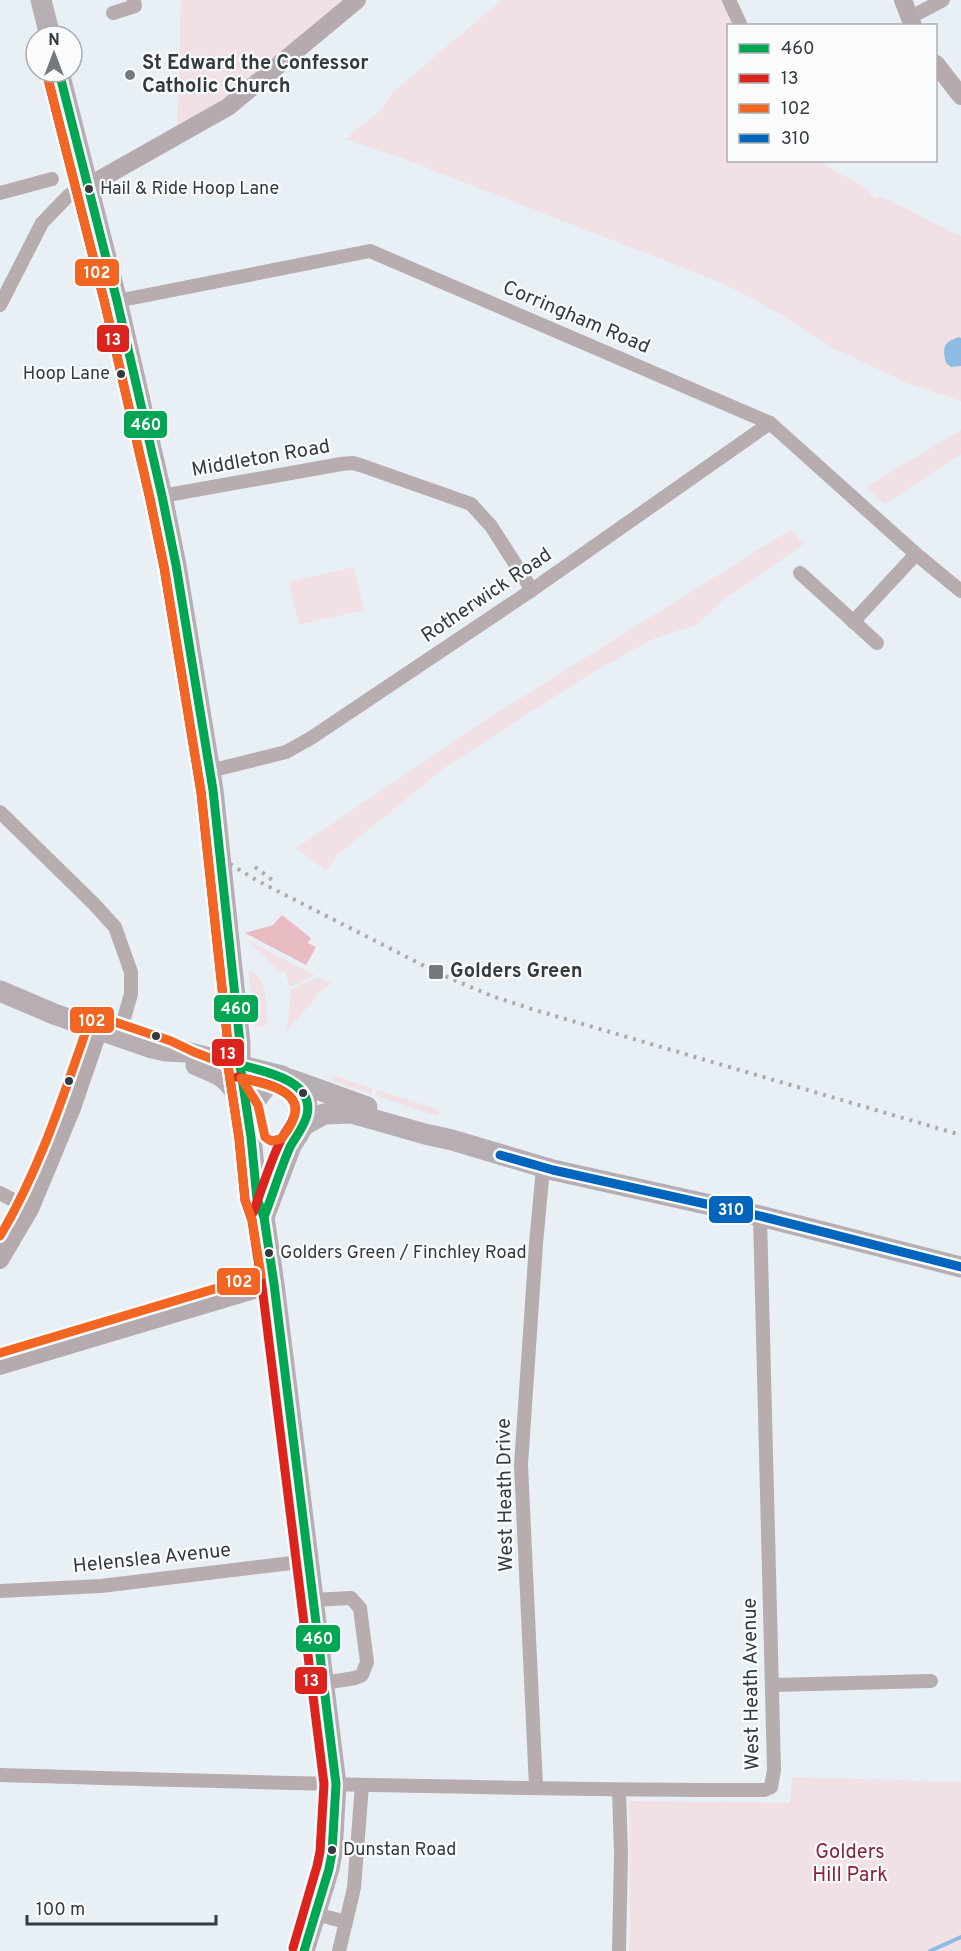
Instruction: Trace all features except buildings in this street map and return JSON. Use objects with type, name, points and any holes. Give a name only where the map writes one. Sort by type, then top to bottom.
[{"type":"main road","points":[[41,0],[47,24]]},
{"type":"main road","points":[[62,84],[117,301],[162,496],[210,771],[226,900],[240,1043],[240,1065],[248,1111],[257,1199],[264,1217],[274,1284],[336,1784],[332,1853],[304,1951]]},
{"type":"main road","points":[[0,990],[54,1014],[166,1051],[223,1076],[248,1111]]},
{"type":"main road","points":[[166,1051],[186,1052],[282,1076],[452,1140]]},
{"type":"main road","points":[[248,1111],[265,1088],[282,1076]]},
{"type":"main road","points":[[264,1217],[291,1146],[304,1125],[308,1111],[306,1100],[299,1088],[282,1076]]},
{"type":"main road","points":[[304,1125],[316,1117],[334,1112],[351,1113],[543,1167],[760,1216],[961,1267]]},
{"type":"main road","points":[[251,1137],[256,1146],[265,1152],[275,1153],[291,1146]]},
{"type":"street","points":[[113,13],[135,6],[134,0]]},
{"type":"street","points":[[0,305],[42,223],[69,195],[228,106],[357,0]]},
{"type":"street","points":[[729,0],[740,24]]},
{"type":"street","points":[[903,0],[911,22],[943,0]]},
{"type":"street","points":[[937,65],[961,96]]},
{"type":"street","points":[[0,193],[52,179]]},
{"type":"street","name":"Corringham Road","points":[[117,301],[370,251],[770,423],[916,554],[961,591]]},
{"type":"street","name":"Rotherwick Road","points":[[210,771],[286,752],[311,738],[532,590],[770,423]]},
{"type":"street","name":"Middleton Road","points":[[162,496],[353,463],[471,504],[491,526],[532,590]]},
{"type":"street","points":[[853,622],[916,554]]},
{"type":"street","points":[[800,573],[877,643]]},
{"type":"street","points":[[0,812],[115,927],[123,944],[131,972],[131,994],[72,1108],[30,1209],[0,1260]]},
{"type":"street","name":"West Heath Drive","points":[[536,1787],[521,1465],[543,1167]]},
{"type":"street","points":[[0,1193],[30,1209]]},
{"type":"street","name":"West Heath Avenue","points":[[336,1784],[619,1790],[764,1790],[771,1787],[774,1770],[773,1685],[760,1216]]},
{"type":"street","points":[[0,1366],[274,1284]]},
{"type":"street","name":"Helenslea Avenue","points":[[0,1591],[101,1586],[308,1561]]},
{"type":"street","points":[[313,1600],[351,1598],[360,1608],[367,1662],[362,1675],[324,1683]]},
{"type":"street","points":[[773,1685],[931,1681]]},
{"type":"street","points":[[0,1775],[336,1784]]},
{"type":"street","points":[[339,1951],[354,1888],[362,1785]]},
{"type":"street","points":[[619,1790],[621,1865],[619,1951]]},
{"type":"street","points":[[316,1914],[346,1922]]},
{"type":"green space","points":[[181,0],[357,0],[177,137]]},
{"type":"green space","points":[[502,0],[722,0],[733,24],[727,24],[727,162],[820,162],[864,187],[875,199],[878,196],[889,200],[961,236],[961,401],[909,384],[835,349],[779,313],[720,282],[399,157],[345,139],[382,109],[392,93]]},
{"type":"green space","points":[[961,430],[961,454],[885,504],[866,487]]},
{"type":"green space","points":[[790,530],[804,544],[722,601],[695,626],[651,640],[593,672],[444,768],[337,855],[326,871],[296,848],[495,714]]},
{"type":"green space","points":[[354,567],[364,610],[299,625],[289,582]]},
{"type":"green space","points":[[247,940],[315,975],[290,987],[285,972],[279,971]]},
{"type":"green space","points":[[248,970],[259,977],[266,999],[268,1020],[265,1026],[256,1028]]},
{"type":"green space","points":[[320,977],[331,983],[314,997],[315,999],[286,1031],[290,990]]},
{"type":"green space","points":[[334,1076],[373,1089],[371,1094],[332,1081]]},
{"type":"green space","points":[[377,1090],[437,1109],[439,1113],[437,1116],[375,1095]]},
{"type":"green space","name":"Golders Hill Park","points":[[792,1777],[961,1782],[961,1951],[629,1951],[629,1801],[790,1803]]},
{"type":"shaded area","points":[[282,915],[311,938],[308,943],[316,947],[306,965],[245,933],[273,925]]},
{"type":"water","points":[[961,338],[961,366],[951,367],[946,363],[945,346]]},
{"type":"waterway","points":[[930,1951],[961,1937]]},
{"type":"railway","points":[[230,864],[258,881],[440,974],[492,996],[961,1135]]},
{"type":"railway","points":[[255,867],[275,882]]},
{"type":"transit line","name":"13","points":[[49,84],[105,304],[150,499],[164,567],[201,792],[228,1044],[228,1066],[239,1138],[245,1200],[252,1220],[262,1286],[324,1784],[320,1852],[293,1948]]},
{"type":"transit line","name":"102","points":[[0,1353],[261,1275],[252,1220],[245,1200],[239,1138],[228,1066],[228,1044],[201,792],[164,567],[105,304],[49,84]]},
{"type":"transit line","name":"460","points":[[62,84],[117,301],[162,496],[176,565],[213,790],[240,1043],[240,1065],[251,1137],[257,1199],[264,1217],[274,1284],[336,1784],[329,1869],[304,1951]]},
{"type":"transit line","name":"102","points":[[0,1236],[27,1186],[88,1025],[92,1020],[98,1017],[103,1018],[171,1041],[228,1065]]},
{"type":"transit line","name":"460","points":[[240,1065],[285,1079],[303,1093],[307,1103],[306,1119],[290,1147],[264,1217]]},
{"type":"transit line","name":"13","points":[[237,1077],[264,1083],[283,1091],[295,1104],[294,1117],[276,1151],[253,1213]]},
{"type":"transit line","name":"102","points":[[241,1078],[279,1090],[288,1095],[294,1103],[295,1112],[291,1124],[281,1139],[271,1141],[265,1137],[258,1105],[241,1078]]},
{"type":"transit line","name":"310","points":[[500,1155],[553,1170],[760,1216],[961,1267]]},
{"type":"place","name":"St Edward the Confessor Catholic Church","points":[[130,75]]},
{"type":"place","name":"Hail & Ride Hoop Lane","points":[[89,189]]},
{"type":"place","name":"Hoop Lane","points":[[121,374]]},
{"type":"place","name":"Golders Green","points":[[436,972]]},
{"type":"place","name":"Golders Green / Finchley Road","points":[[269,1253]]},
{"type":"place","name":"Dunstan Road","points":[[332,1850]]}]
